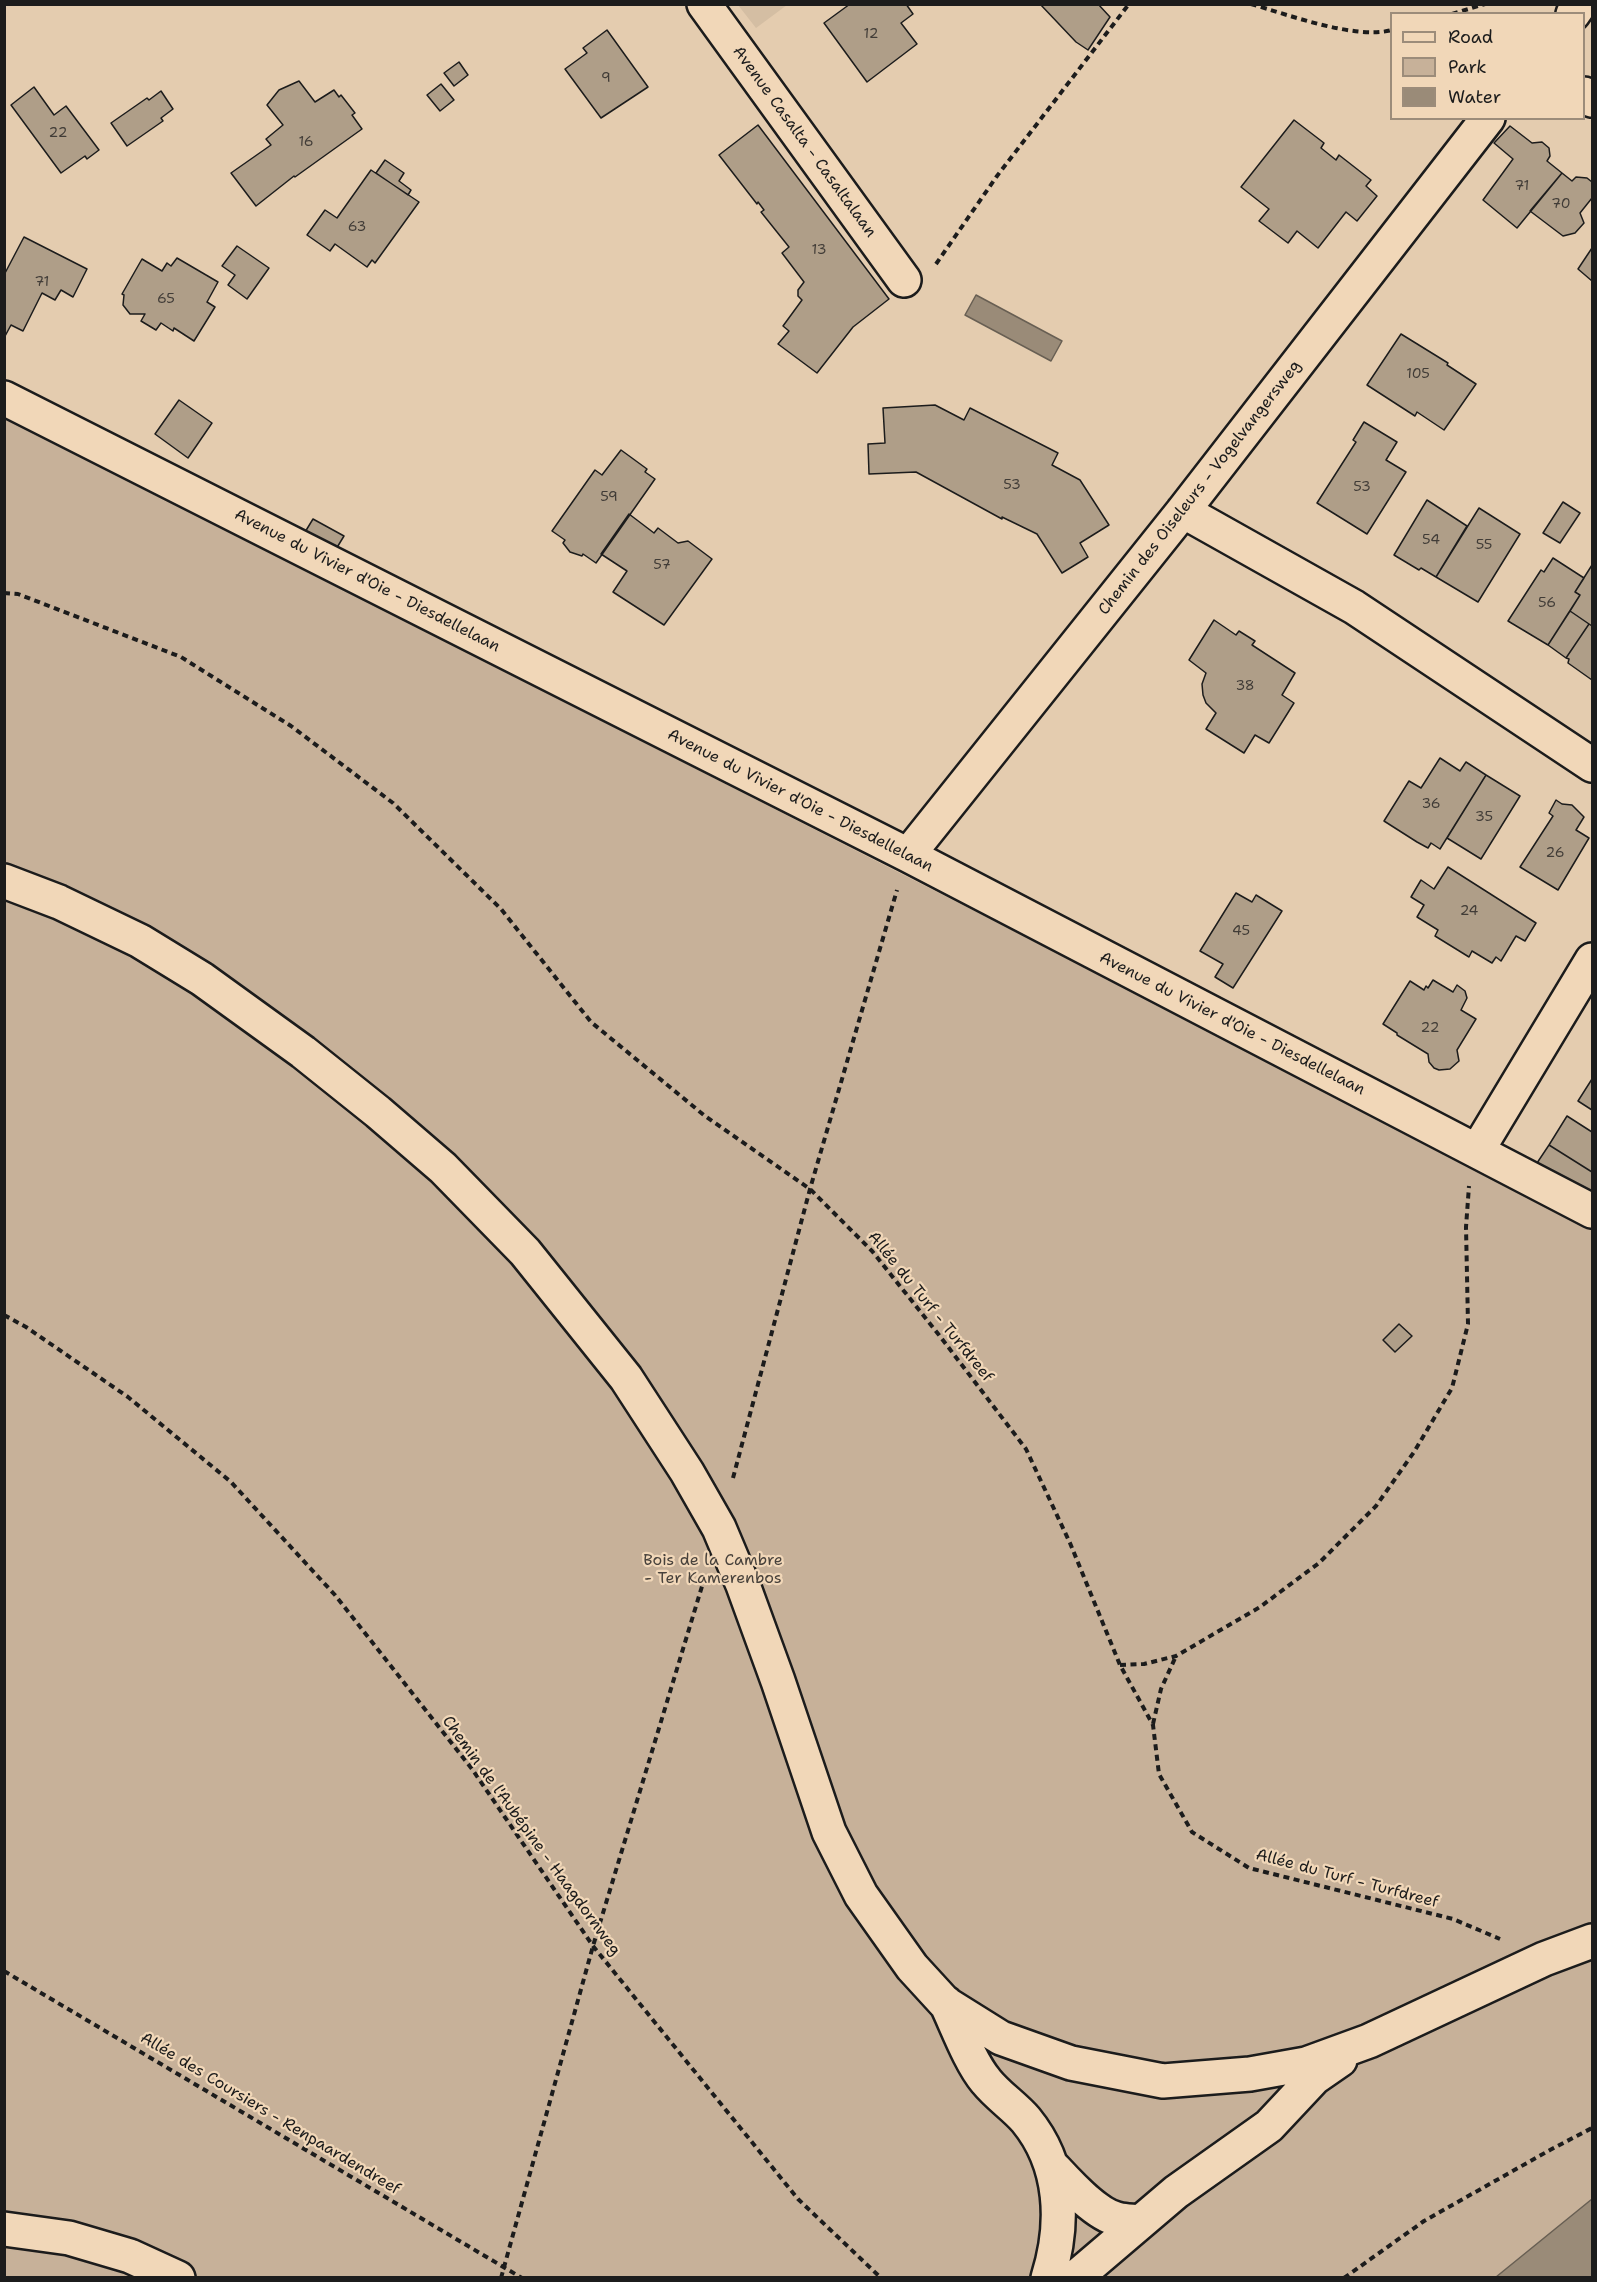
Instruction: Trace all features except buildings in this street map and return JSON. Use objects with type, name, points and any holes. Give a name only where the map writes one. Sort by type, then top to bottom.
[{"type":"street","name":"Avenue Casalta - Casaltalaan","points":[[704,4],[904,280]]},
{"type":"street","name":"Chemin des Oiseleurs - Vogelvangersweg","points":[[908,855],[1183,511],[1486,120]]},
{"type":"street","name":"Avenue du Vivier d'Oie - Diesdellelaan","points":[[4,398],[908,855],[1593,1210]]},
{"type":"street","points":[[1183,511],[1354,607],[1593,765]]},
{"type":"street","points":[[4,881],[59,902],[140,941],[202,979],[303,1052],[443,1168],[525,1252],[626,1378],[687,1472],[719,1528],[743,1584],[829,1832],[861,1895],[912,1966],[945,2003],[985,2080],[1025,2119],[1042,2142],[1052,2166],[1058,2197],[1059,2233],[1048,2277]]},
{"type":"street","points":[[1477,1151],[1593,960]]},
{"type":"street","points":[[945,2003],[1001,2038],[1071,2064],[1163,2082],[1250,2074],[1306,2064],[1369,2041],[1544,1959],[1593,1941]]},
{"type":"street","points":[[1075,2277],[1176,2192],[1269,2126],[1314,2078],[1369,2041]]},
{"type":"street","points":[[1052,2166],[1078,2193],[1101,2211],[1115,2219],[1140,2222]]},
{"type":"street","points":[[4,2229],[69,2238],[130,2256],[178,2277]]},
{"type":"path","points":[[904,280],[916,292],[997,176],[1129,4]]},
{"type":"path","points":[[1251,4],[1356,33],[1379,34],[1390,31]]},
{"type":"path","points":[[1459,12],[1485,4]]},
{"type":"path","name":"Allée du Turf - Turfdreef","points":[[4,593],[18,594],[181,657],[291,726],[393,803],[501,909],[591,1022],[705,1116],[810,1189],[872,1251],[1026,1449],[1070,1543],[1119,1665],[1153,1725],[1159,1774],[1192,1832],[1249,1868],[1453,1919],[1544,1959]]},
{"type":"path","points":[[1119,1665],[1144,1664],[1176,1656],[1260,1607],[1319,1563],[1376,1506],[1419,1443],[1452,1388],[1468,1324],[1466,1227],[1471,1166],[1477,1151]]},
{"type":"path","name":"Chemin de l'Aubépine - Haagdornweg","points":[[4,1315],[26,1327],[128,1397],[231,1482],[335,1594],[472,1769],[594,1946],[798,2199],[880,2277]]},
{"type":"path","points":[[1153,1725],[1161,1689],[1176,1656]]},
{"type":"path","name":"Allée des Coursiers - Renpaardendreef","points":[[4,1971],[522,2277]]},
{"type":"path","points":[[1344,2277],[1424,2221],[1593,2128]]},
{"type":"shaded area","points":[[738,5],[787,5],[756,28]]},
{"type":"green space","name":"Bois de la Cambre - Ter Kamerenbos","points":[[4,416],[1592,1226],[1592,2277],[5,2277]]},
{"type":"water","points":[[976,295],[1062,341],[1051,361],[965,315]]},
{"type":"water","points":[[1592,2199],[1592,2277],[1496,2277]]}]
